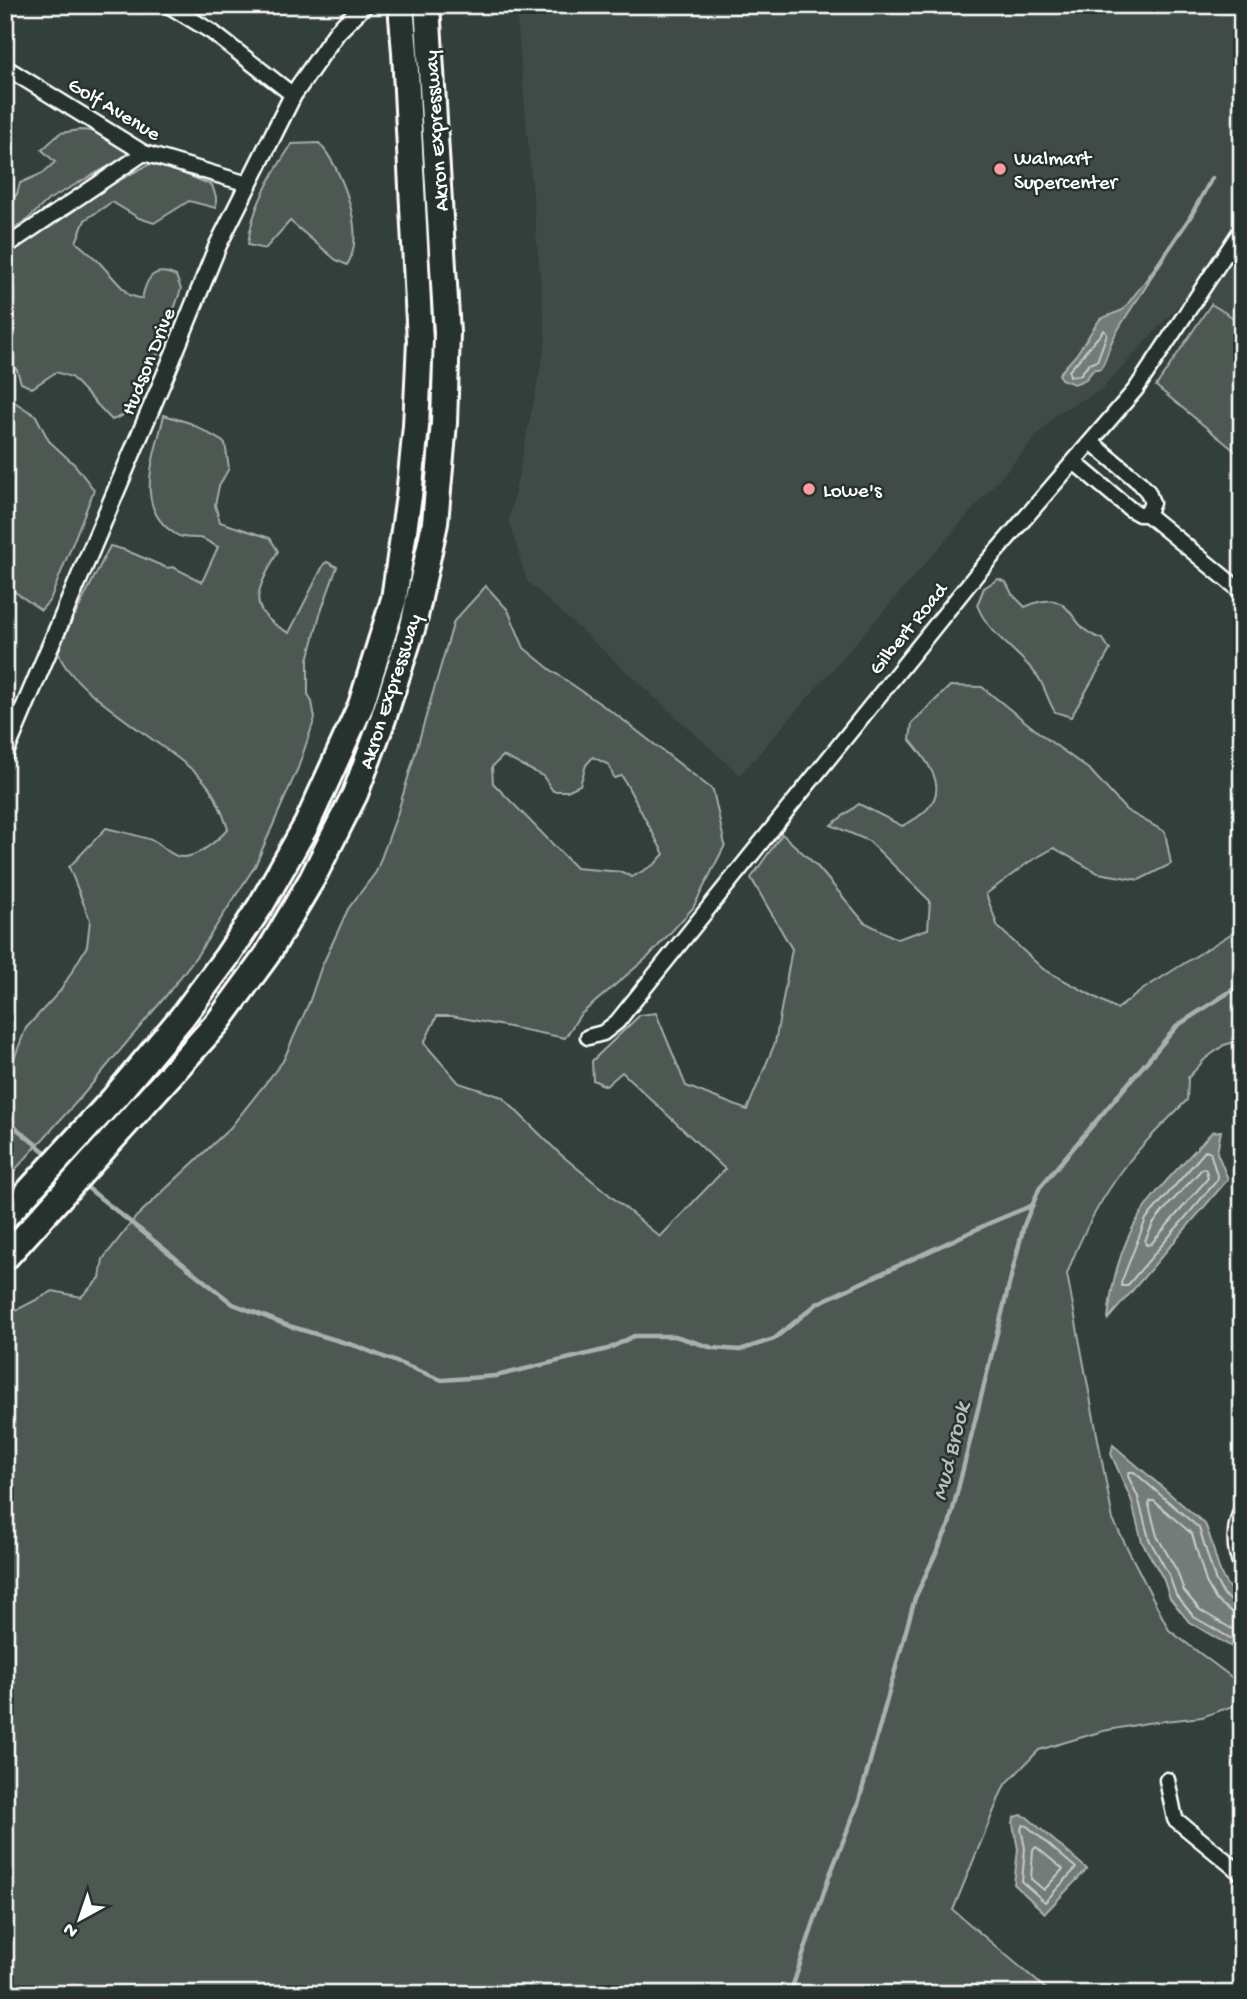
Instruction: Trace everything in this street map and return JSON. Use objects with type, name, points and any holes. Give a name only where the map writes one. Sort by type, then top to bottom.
[{"type":"highway","name":"Akron Expressway","points":[[5,1217],[114,1098],[182,1017],[226,958],[261,905],[307,824],[360,705],[394,599],[416,426],[420,341],[401,5]]},
{"type":"highway","name":"Akron Expressway","points":[[5,1258],[218,1022],[267,955],[312,880],[355,794],[383,719],[413,626],[435,523],[444,423],[447,333],[428,17]]},
{"type":"street","points":[[168,5],[212,32],[293,95]]},
{"type":"street","name":"Hudson Drive","points":[[5,753],[218,245],[293,95],[337,32],[364,5]]},
{"type":"street","name":"Golf Avenue","points":[[5,67],[144,153],[248,184]]},
{"type":"street","points":[[5,247],[144,153]]},
{"type":"street","name":"Gilbert Road","points":[[588,1037],[603,1032],[617,1022],[976,575],[1136,389],[1242,229]]},
{"type":"street","points":[[1091,442],[1146,488],[1152,502],[1147,514]]},
{"type":"street","points":[[1074,462],[1130,509],[1139,514],[1147,514],[1242,592]]},
{"type":"street","points":[[1242,1509],[1236,1527],[1236,1546],[1242,1567]]},
{"type":"street","points":[[1167,1780],[1175,1819],[1242,1874]]},
{"type":"shaded area","points":[[506,5],[1242,5],[1242,212],[1194,289],[1101,390],[1057,413],[740,775],[527,581],[509,521],[546,341],[517,18]]},
{"type":"shaded area","points":[[80,130],[108,137],[130,154],[48,200],[27,220],[5,233],[5,201],[8,204],[17,194],[20,183],[43,173],[55,162],[42,150],[60,133]]},
{"type":"shaded area","points":[[319,143],[336,168],[353,219],[352,252],[347,265],[336,260],[290,221],[265,249],[248,245],[258,205],[270,179],[292,144]]},
{"type":"shaded area","points":[[150,164],[212,185],[216,208],[189,201],[154,223],[139,218],[112,202],[85,220],[76,242],[97,260],[129,295],[142,299],[148,280],[156,273],[162,272],[176,276],[181,289],[162,345],[147,378],[122,416],[112,420],[71,377],[56,372],[32,388],[21,383],[17,370],[9,361],[5,363],[5,252]]},
{"type":"shaded area","points":[[1242,247],[1242,323],[1206,301]]},
{"type":"shaded area","points":[[1211,304],[1242,323],[1242,457],[1156,386]]},
{"type":"shaded area","points":[[5,396],[36,416],[49,441],[75,465],[94,490],[50,600],[41,610],[5,585]]},
{"type":"shaded area","points":[[164,415],[190,423],[225,443],[229,468],[219,486],[215,505],[220,522],[270,538],[278,551],[260,587],[258,597],[264,615],[274,624],[289,633],[324,564],[327,562],[337,567],[320,614],[308,660],[308,694],[315,718],[298,768],[255,866],[198,954],[81,1097],[5,1181],[5,1073],[10,1069],[26,1028],[61,990],[87,946],[90,920],[69,867],[106,828],[154,841],[174,855],[183,857],[205,849],[228,829],[215,798],[204,781],[78,681],[64,664],[58,649],[110,546],[167,568],[173,567],[202,582],[218,547],[203,539],[177,535],[163,524],[154,511],[150,481]]},
{"type":"shaded area","points":[[998,579],[1006,582],[1012,594],[1025,607],[1042,601],[1062,604],[1082,627],[1103,639],[1110,650],[1071,717],[1055,712],[1038,677],[982,616],[977,605],[984,588]]},
{"type":"shaded area","points":[[486,586],[508,610],[524,648],[713,790],[725,845],[693,908],[649,956],[580,1015],[565,1038],[452,1016],[437,1016],[424,1043],[459,1083],[502,1097],[559,1153],[660,1237],[725,1169],[622,1072],[606,1086],[593,1080],[592,1061],[640,1015],[656,1013],[686,1086],[747,1110],[775,1043],[792,949],[751,878],[782,834],[817,866],[864,922],[897,939],[928,929],[930,901],[869,841],[831,825],[859,804],[902,826],[929,807],[935,798],[934,777],[929,765],[910,740],[912,723],[950,686],[982,687],[1091,771],[1126,810],[1165,832],[1171,864],[1139,880],[1098,873],[1054,848],[1029,862],[986,894],[998,927],[1043,969],[1117,1009],[1145,988],[1242,927],[1242,1040],[1224,1045],[1205,1059],[1188,1078],[1187,1100],[1141,1147],[1109,1190],[1092,1217],[1067,1274],[1113,1520],[1169,1630],[1242,1685],[1242,1692],[1233,1706],[1202,1717],[1103,1731],[1039,1750],[1004,1786],[953,1910],[1052,1994],[5,1994],[5,1316],[53,1291],[81,1297],[100,1278],[103,1259],[136,1217],[230,1128],[283,1061],[348,909],[376,872],[397,815],[454,621]],"holes":[[[503,756],[543,776],[553,791],[567,791],[580,785],[586,765],[593,757],[609,765],[614,778],[622,776],[664,854],[655,864],[632,877],[622,872],[576,868],[493,783],[492,767]]]},
{"type":"water","points":[[1146,280],[1149,282],[1117,332],[1100,369],[1094,369],[1085,380],[1074,384],[1061,379],[1059,374],[1076,355],[1100,319],[1123,310]]},
{"type":"water","points":[[1221,1131],[1217,1153],[1228,1179],[1108,1319],[1118,1265],[1127,1239],[1140,1215],[1212,1132]]},
{"type":"water","points":[[1113,1445],[1205,1524],[1221,1575],[1242,1600],[1242,1653],[1189,1622],[1170,1598],[1163,1578],[1142,1542],[1131,1499],[1111,1454]]},
{"type":"water","points":[[1022,1815],[1087,1869],[1045,1913],[1014,1884],[1018,1849],[1013,1824],[1014,1817]]},
{"type":"waterway","points":[[1147,281],[1189,219],[1212,178]]},
{"type":"waterway","name":"Mud Brook","points":[[790,1994],[829,1877],[859,1801],[915,1598],[949,1525],[1024,1225],[1040,1187],[1178,1025],[1242,984]]},
{"type":"waterway","points":[[5,1119],[51,1157]]},
{"type":"waterway","points":[[84,1185],[233,1304],[289,1326],[356,1346],[442,1380],[496,1376],[608,1349],[634,1336],[675,1336],[713,1348],[740,1350],[774,1339],[818,1303],[1033,1205]]},
{"type":"place","name":"Walmart Supercenter","points":[[1000,169]]},
{"type":"place","name":"Lowe's","points":[[809,489]]}]
